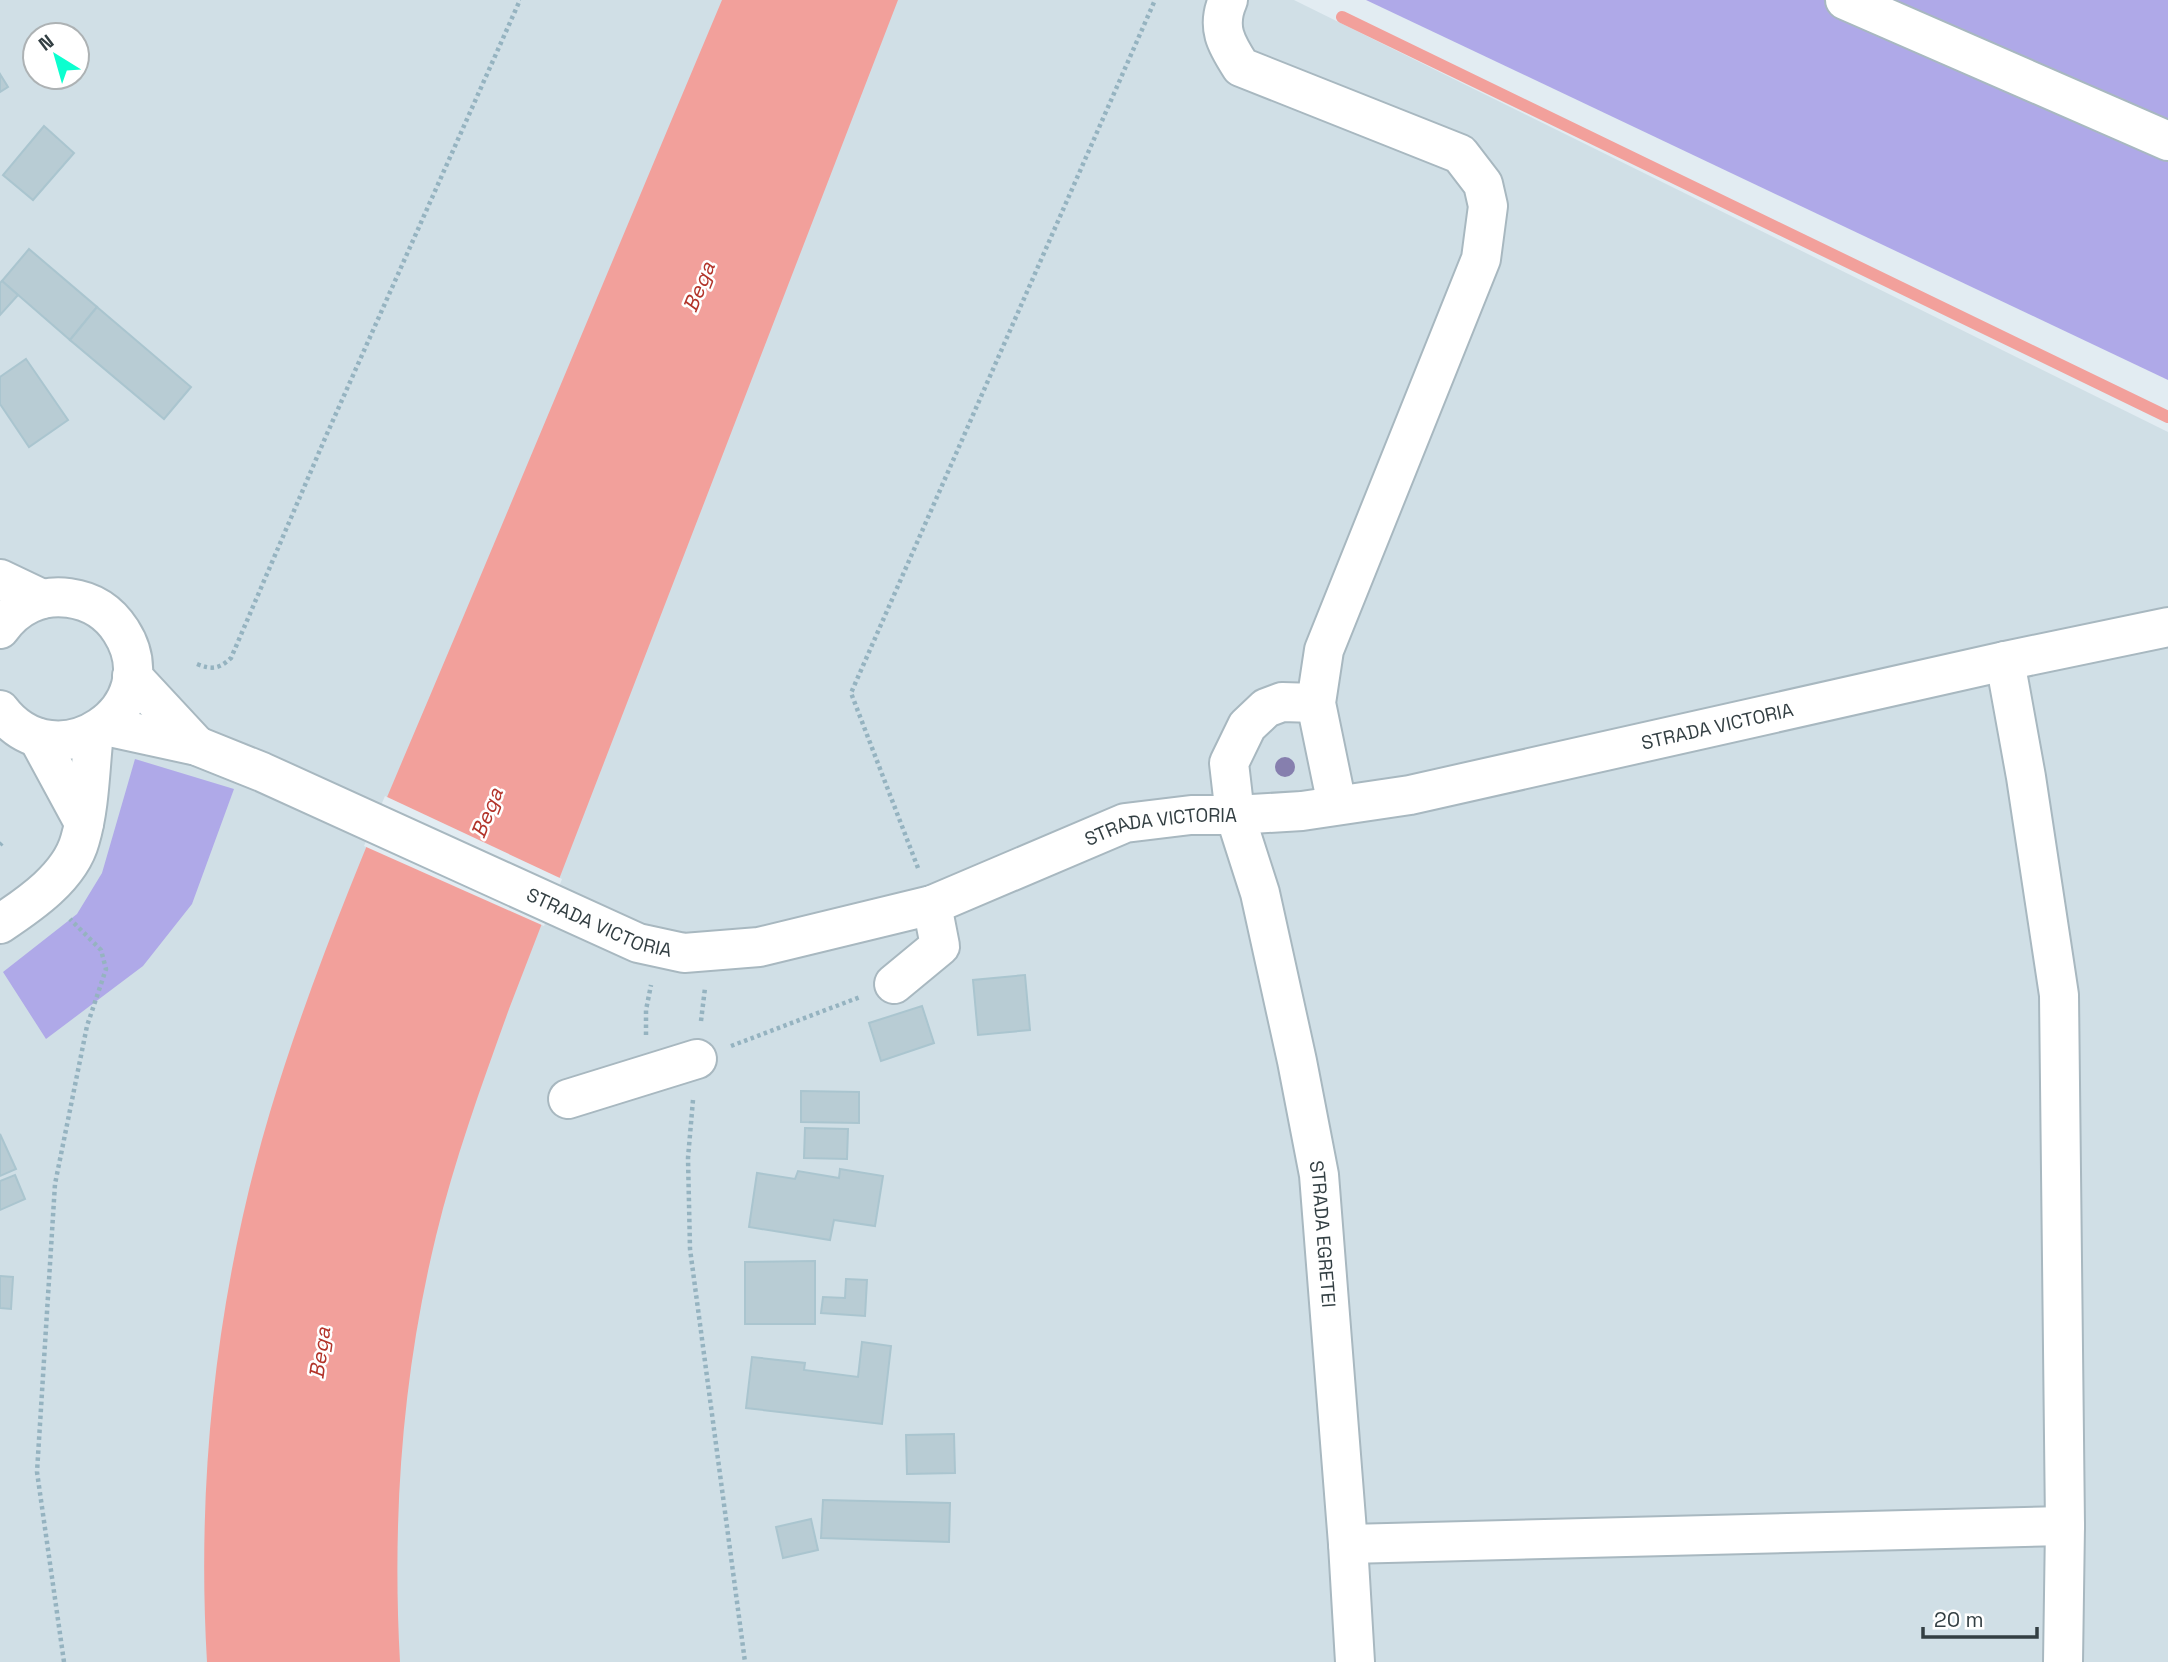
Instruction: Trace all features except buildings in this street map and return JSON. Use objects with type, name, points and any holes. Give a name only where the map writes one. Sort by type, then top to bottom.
[{"type":"street","points":[[1228,0],[1222,14],[1225,43],[1241,67],[1460,154],[1483,184],[1488,206],[1481,259],[1324,650],[1316,703],[1337,805]]},
{"type":"street","points":[[1845,0],[2168,141]]},
{"type":"street","points":[[0,579],[42,599]]},
{"type":"street","points":[[0,629],[15,611],[42,599],[81,599],[99,608],[114,621],[125,637],[131,656],[132,676],[128,695],[118,711],[100,729],[67,741],[38,738],[18,728],[0,710]]},
{"type":"street","name":"STRADA VICTORIA","points":[[100,729],[197,746],[262,772],[648,945],[684,953],[709,952],[759,947],[932,905],[1125,823],[1191,815],[1302,811],[1410,795],[2005,660],[2168,627]]},
{"type":"street","points":[[2005,660],[2026,777],[2059,995],[2065,1526],[2063,1662]]},
{"type":"street","name":"STRADA VICTORIA","points":[[132,676],[197,746]]},
{"type":"street","name":"STRADA EGRETEI","points":[[1316,703],[1282,702],[1266,708],[1247,726],[1228,763],[1235,815],[1260,893],[1319,1175],[1355,1662]]},
{"type":"street","points":[[0,924],[33,901],[55,878],[80,842],[100,729]]},
{"type":"street","points":[[38,738],[84,824]]},
{"type":"street","points":[[894,984],[940,946],[932,905]]},
{"type":"street","points":[[568,1100],[697,1059]]},
{"type":"street","points":[[1348,1544],[2065,1526]]},
{"type":"path","points":[[197,664],[210,669],[221,667],[231,658],[326,436],[520,0]]},
{"type":"path","points":[[932,905],[851,693],[1156,0]]},
{"type":"path","points":[[64,1662],[37,1472],[55,1184],[87,1026],[106,969],[101,950],[69,918]]},
{"type":"path","points":[[646,1075],[648,945]]},
{"type":"path","points":[[709,952],[688,1158],[691,1249],[746,1662]]},
{"type":"path","points":[[697,1059],[894,984]]},
{"type":"shaded area","points":[[0,0],[1294,0],[2168,432],[2168,1662],[0,1662]]},
{"type":"shaded area","points":[[1366,0],[2168,0],[2168,380]]},
{"type":"shaded area","points":[[135,759],[234,789],[192,904],[143,966],[46,1039],[3,972],[77,914],[102,873]]},
{"type":"water","name":"Bega","points":[[722,0],[898,0],[509,1009],[452,1178],[424,1289],[402,1448],[397,1555],[400,1662],[207,1662],[205,1523],[214,1384],[236,1247],[270,1112],[311,989],[358,867]]},
{"type":"pier","points":[[385,796],[562,879],[544,926],[364,846]]},
{"type":"waterway","points":[[1342,17],[2168,417]]}]
